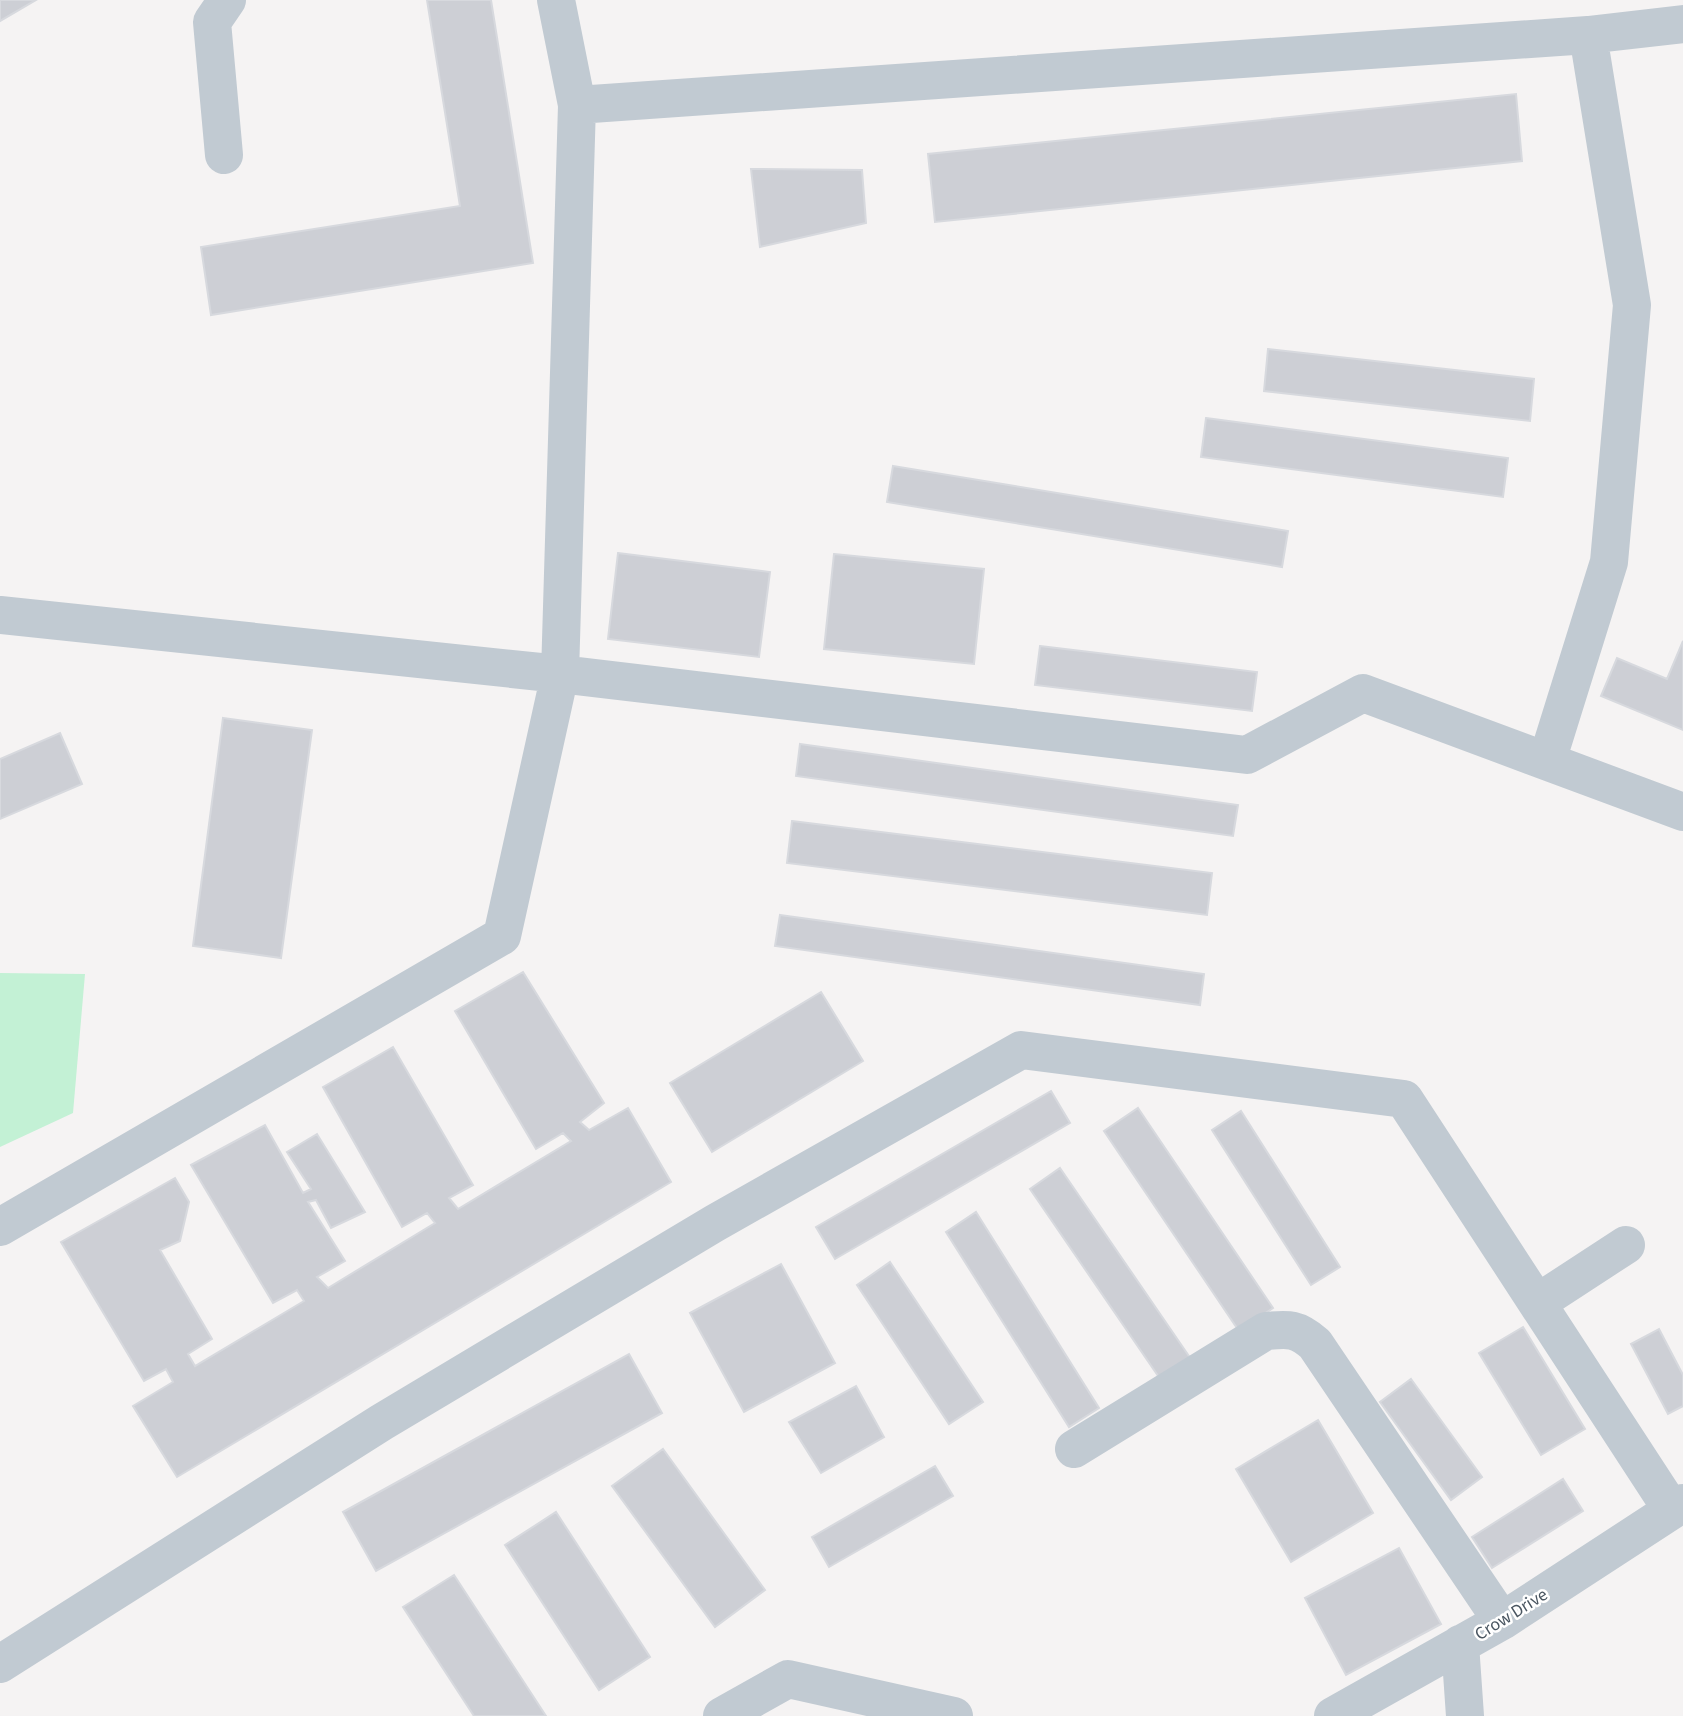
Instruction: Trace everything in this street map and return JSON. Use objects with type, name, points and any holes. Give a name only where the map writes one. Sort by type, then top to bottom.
[{"type":"lane","points":[[224,155],[212,22],[227,0]]},
{"type":"lane","points":[[0,1227],[502,936],[560,674],[578,105],[556,0]]},
{"type":"lane","points":[[578,105],[1588,35],[1683,24]]},
{"type":"lane","points":[[1547,761],[1609,562],[1632,305],[1588,35]]},
{"type":"lane","points":[[0,615],[560,674],[1247,755],[1363,693],[1683,812]]},
{"type":"lane","points":[[0,1664],[405,1408],[715,1223],[1021,1050],[1404,1099],[1537,1303],[1677,1506]]},
{"type":"lane","points":[[1537,1303],[1626,1245]]},
{"type":"lane","points":[[1074,1449],[1266,1331],[1291,1329],[1315,1344],[1502,1621]]},
{"type":"lane","name":"Crow Drive","points":[[1333,1716],[1502,1621],[1677,1506]]},
{"type":"lane","points":[[1460,1644],[1465,1716]]},
{"type":"lane","points":[[722,1716],[788,1679],[954,1716]]},
{"type":"green space","points":[[0,973],[85,974],[73,1113],[0,1147]]},
{"type":"building","points":[[0,0],[36,0],[0,21]]},
{"type":"building","points":[[427,0],[491,0],[533,263],[211,315],[201,247],[460,206]]},
{"type":"building","points":[[1516,94],[1522,161],[935,222],[928,154]]},
{"type":"building","points":[[751,169],[862,170],[866,223],[760,247]]},
{"type":"building","points":[[1268,349],[1534,379],[1530,421],[1264,391]]},
{"type":"building","points":[[1206,418],[1508,458],[1503,497],[1201,457]]},
{"type":"building","points":[[893,466],[1288,531],[1282,567],[887,502]]},
{"type":"building","points":[[618,553],[770,572],[759,657],[608,639]]},
{"type":"building","points":[[834,554],[984,569],[974,664],[824,649]]},
{"type":"building","points":[[1683,641],[1683,730],[1601,696],[1617,658],[1667,679]]},
{"type":"building","points":[[1040,646],[1257,672],[1252,711],[1035,685]]},
{"type":"building","points":[[223,718],[312,730],[281,958],[193,946]]},
{"type":"building","points":[[60,733],[82,784],[0,819],[0,759]]},
{"type":"building","points":[[800,744],[1238,805],[1233,836],[796,776]]},
{"type":"building","points":[[792,821],[1212,873],[1207,915],[787,863]]},
{"type":"building","points":[[780,915],[1204,974],[1200,1005],[775,946]]},
{"type":"building","points":[[523,972],[604,1103],[580,1122],[589,1130],[628,1108],[671,1182],[177,1477],[133,1406],[173,1382],[166,1369],[144,1381],[61,1242],[175,1178],[189,1202],[180,1241],[160,1250],[212,1339],[188,1354],[195,1366],[304,1301],[297,1290],[273,1303],[191,1165],[265,1125],[303,1193],[311,1189],[287,1152],[317,1134],[365,1212],[331,1228],[316,1200],[308,1202],[345,1261],[317,1277],[328,1288],[435,1223],[427,1213],[402,1227],[323,1087],[393,1047],[473,1185],[449,1198],[458,1209],[571,1141],[563,1133],[536,1149],[455,1011]]},
{"type":"building","points":[[821,992],[863,1061],[712,1152],[670,1083]]},
{"type":"building","points":[[1051,1091],[1070,1123],[835,1259],[816,1227]]},
{"type":"building","points":[[1138,1108],[1273,1308],[1239,1331],[1104,1131]]},
{"type":"building","points":[[1241,1111],[1340,1267],[1311,1285],[1212,1130]]},
{"type":"building","points":[[1060,1168],[1193,1362],[1163,1383],[1030,1189]]},
{"type":"building","points":[[976,1212],[1099,1408],[1069,1427],[946,1232]]},
{"type":"building","points":[[890,1262],[983,1402],[949,1424],[857,1285]]},
{"type":"building","points":[[781,1264],[835,1363],[744,1412],[690,1313]]},
{"type":"building","points":[[1523,1327],[1585,1429],[1541,1455],[1479,1353]]},
{"type":"building","points":[[1659,1329],[1683,1375],[1683,1406],[1668,1414],[1631,1344]]},
{"type":"building","points":[[629,1354],[662,1413],[376,1571],[343,1512]]},
{"type":"building","points":[[1411,1379],[1482,1477],[1451,1500],[1380,1402]]},
{"type":"building","points":[[856,1386],[884,1437],[821,1473],[789,1422]]},
{"type":"building","points":[[1318,1420],[1373,1513],[1291,1562],[1236,1469]]},
{"type":"building","points":[[663,1449],[765,1590],[715,1627],[612,1486]]},
{"type":"building","points":[[935,1466],[953,1496],[829,1567],[812,1537]]},
{"type":"building","points":[[1563,1479],[1583,1511],[1492,1568],[1472,1537]]},
{"type":"building","points":[[556,1512],[650,1657],[599,1690],[505,1545]]},
{"type":"building","points":[[1399,1548],[1441,1624],[1346,1675],[1305,1598]]},
{"type":"building","points":[[454,1575],[546,1716],[474,1716],[403,1607]]}]
